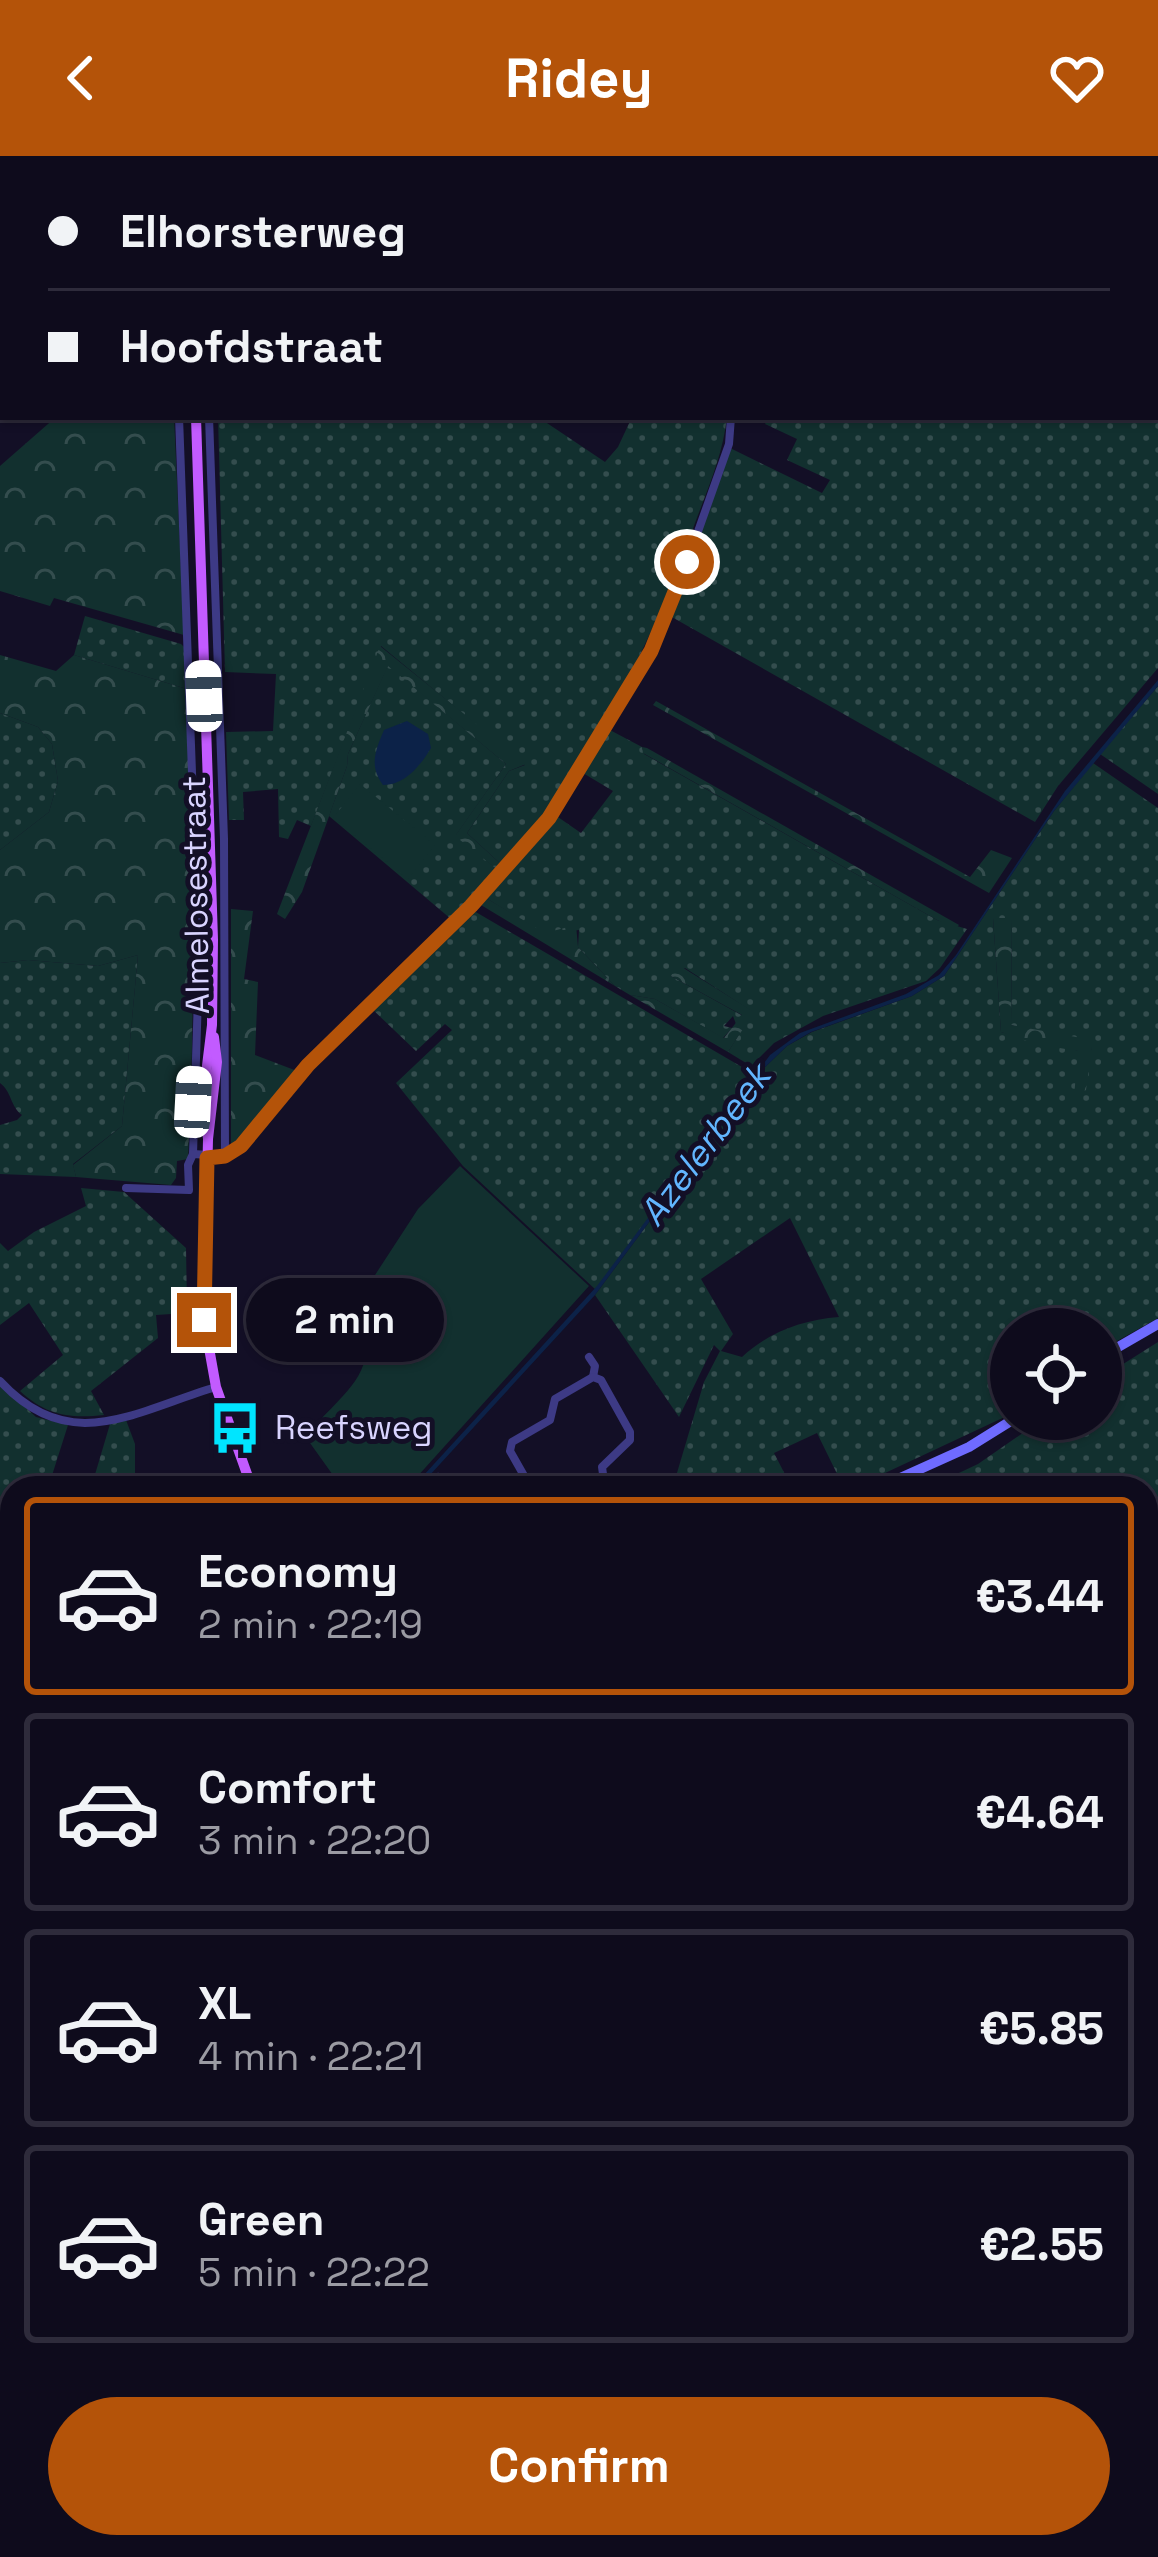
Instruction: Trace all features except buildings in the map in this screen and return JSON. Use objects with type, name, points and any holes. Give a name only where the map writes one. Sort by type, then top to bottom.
[{"type":"main road","name":"Almelosestraat","points":[[196,420],[212,1025],[217,1062],[207,1158],[204,1320],[216,1387],[248,1476]]},
{"type":"main road","points":[[1122,1345],[1158,1324]]},
{"type":"main road","points":[[905,1476],[990,1434]]},
{"type":"street","name":"Almelosestraat","points":[[179,420],[200,964],[193,1154]]},
{"type":"street","name":"Almelosestraat","points":[[209,420],[225,860],[225,1156]]},
{"type":"street","points":[[126,1188],[190,1190],[188,1165],[193,1154],[225,1156],[251,1136],[308,1065],[471,906],[549,818],[659,635],[728,444],[731,420]]},
{"type":"street","points":[[524,1476],[510,1451],[512,1442],[550,1420],[555,1399],[592,1377],[595,1366],[590,1357]]},
{"type":"street","points":[[592,1377],[601,1380],[631,1432],[630,1440],[602,1467],[603,1476]]},
{"type":"street","points":[[0,1382],[38,1414],[85,1424],[135,1416],[216,1387]]},
{"type":"green space","points":[[53,420],[174,420],[184,635],[54,598],[50,606],[0,591],[0,466]]},
{"type":"green space","points":[[218,420],[542,420],[605,462],[631,420],[726,420],[710,484],[638,659],[564,788],[503,866],[467,833],[509,771],[525,765],[381,646],[311,826],[297,820],[288,839],[279,837],[278,789],[243,792],[244,820],[229,820],[226,732],[273,731],[276,674],[225,672]]},
{"type":"green space","points":[[767,420],[1158,420],[1158,668],[1058,786],[1035,822],[670,616],[730,448],[822,493],[830,480],[787,460],[797,439],[765,424]]},
{"type":"green space","points":[[85,616],[181,644],[187,689],[74,655]]},
{"type":"green space","points":[[380,646],[526,764],[509,771],[467,833],[503,866],[499,871],[455,836],[506,764],[388,666],[348,754],[302,892],[285,919],[277,914]]},
{"type":"green space","points":[[0,655],[56,671],[74,655],[187,689],[193,924],[190,1100],[188,1159],[177,1161],[171,1185],[76,1177],[73,1165],[122,1126],[138,955],[98,966],[28,960],[0,963],[0,850],[49,812],[58,781],[52,744],[38,727],[0,713]]},
{"type":"green space","points":[[388,665],[506,764],[456,835],[499,871],[451,919],[329,816],[348,754]]},
{"type":"green space","points":[[1158,686],[1158,794],[1100,754]]},
{"type":"green space","points":[[656,701],[970,877],[991,850],[1012,858],[989,893],[653,705]]},
{"type":"green space","points":[[0,713],[38,727],[52,744],[58,781],[49,812],[0,850]]},
{"type":"green space","points":[[608,729],[937,920],[967,929],[926,981],[823,1016],[774,1043],[751,1066],[728,1052],[753,1012],[685,968],[671,976],[743,1016],[736,1024],[733,1016],[724,1026],[732,1028],[723,1038],[655,999],[630,995],[615,986],[578,947],[579,930],[545,934],[486,898],[555,815],[581,833],[613,791],[583,773]]},
{"type":"green space","points":[[642,747],[959,925],[937,920],[643,753]]},
{"type":"green space","points":[[1093,763],[1158,808],[1158,1318],[1122,1338],[1122,1308],[990,1308],[990,1424],[879,1476],[838,1476],[817,1433],[774,1453],[786,1476],[676,1476],[704,1382],[720,1351],[714,1345],[679,1417],[595,1295],[762,1070],[787,1046],[812,1032],[912,996],[944,976],[1054,811]],"holes":[[[993,918],[1012,919],[1011,1025],[1092,1048],[1075,1095],[1079,1051],[1001,1032]],[[790,1218],[839,1317],[812,1321],[763,1341],[742,1357],[721,1351],[733,1334],[701,1279]]]},
{"type":"green space","points":[[360,784],[435,845],[408,879],[333,818]]},
{"type":"green space","points":[[486,898],[545,933],[576,925],[578,947],[615,986],[481,905]]},
{"type":"green space","points":[[231,909],[253,911],[244,979],[258,982],[255,1055],[297,1071],[231,1152]]},
{"type":"green space","points":[[474,911],[754,1074],[596,1290],[463,1166],[396,1083],[452,1030],[445,1024],[416,1051],[370,1007]]},
{"type":"green space","points":[[993,918],[1012,918],[1011,1025],[1087,1039],[1092,1048],[1086,1090],[1074,1097],[1078,1051],[1001,1032]]},
{"type":"green space","points":[[138,955],[122,1126],[73,1164],[76,1177],[0,1174],[0,1125],[22,1115],[0,1083],[0,963],[28,960],[98,966]]},
{"type":"green space","points":[[677,964],[754,1012],[728,1052],[630,995],[655,999],[724,1038],[742,1015],[671,976]]},
{"type":"green space","points":[[460,1166],[589,1286],[418,1476],[334,1476],[305,1436],[359,1374],[367,1343],[362,1295],[418,1209]]},
{"type":"green space","points":[[81,1188],[124,1192],[186,1248],[186,1313],[156,1315],[158,1338],[91,1391],[104,1415],[91,1416],[49,1410],[20,1391],[63,1355],[29,1303],[0,1325],[0,1243],[8,1251],[86,1206]]},
{"type":"green space","points":[[1158,1342],[1158,1476],[952,1476],[1013,1440],[1122,1440],[1122,1365]]},
{"type":"green space","points":[[0,1384],[36,1417],[68,1425],[52,1476],[0,1476]]},
{"type":"green space","points":[[126,1420],[135,1444],[135,1476],[95,1476],[110,1424]]},
{"type":"water","name":"Azelerbeek","points":[[1158,680],[1158,686],[1054,811],[944,976],[912,996],[811,1032],[787,1046],[762,1070],[595,1295],[429,1476],[423,1476],[597,1286],[770,1055],[800,1033],[906,994],[939,975],[1065,791]]},
{"type":"water","points":[[407,721],[428,734],[431,748],[405,778],[383,785],[375,765],[378,745],[384,730]]},
{"type":"place","name":"Reefsweg","points":[[235,1428]]},
{"type":"route","points":[[204,1320],[207,1158],[225,1156],[241,1146],[308,1065],[471,906],[549,818],[651,651],[687,562]]}]
